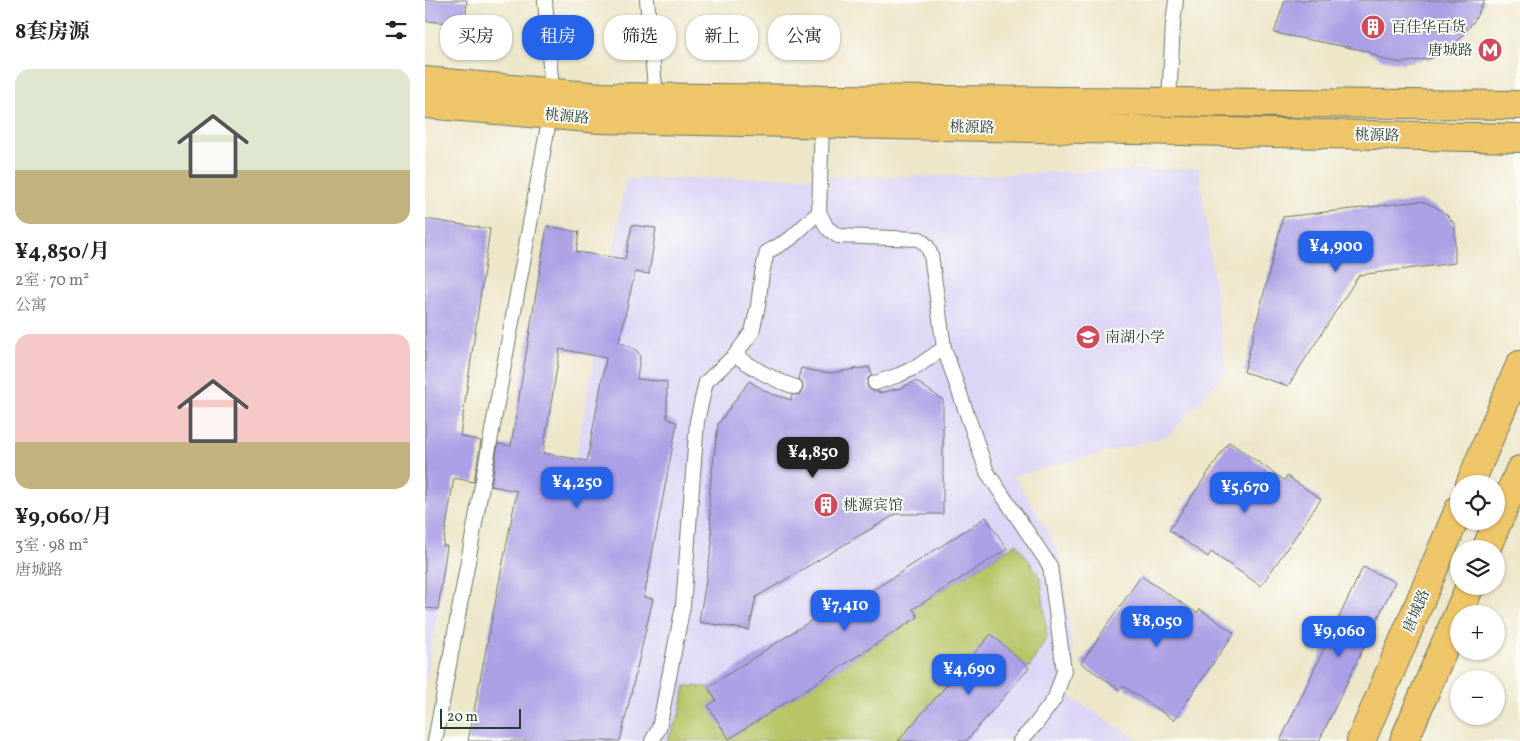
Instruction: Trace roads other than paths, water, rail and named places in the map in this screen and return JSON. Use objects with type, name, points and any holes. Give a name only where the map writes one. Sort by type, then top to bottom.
[{"type":"main road","name":"桃源路","points":[[425,81],[551,104],[600,119],[1513,142]]},
{"type":"main road","name":"桃源路","points":[[425,104],[551,104],[601,97],[1520,105]]},
{"type":"main road","points":[[1474,475],[1520,365]]},
{"type":"main road","points":[[1490,540],[1520,470]]},
{"type":"main road","name":"唐城路","points":[[1361,741],[1450,530]]},
{"type":"main road","points":[[1404,741],[1466,595]]},
{"type":"lane","points":[[435,741],[551,104],[545,0]]},
{"type":"lane","points":[[647,0],[656,98]]},
{"type":"lane","points":[[1169,102],[1176,0]]},
{"type":"lane","points":[[822,124],[819,212],[827,228],[838,236],[920,240],[927,246],[931,255],[944,348],[987,472],[1050,566],[1064,671],[1055,698],[1036,724],[1020,741]]},
{"type":"lane","points":[[652,741],[659,728],[683,606],[697,420],[706,382],[735,355],[752,332],[767,252],[790,239],[819,212]]},
{"type":"lane","points":[[875,383],[919,366],[944,348]]},
{"type":"lane","points":[[735,355],[774,380],[795,386]]},
{"type":"place","name":"百佳华百货","points":[[1373,27]]},
{"type":"place","name":"唐城路","points":[[1490,50]]},
{"type":"place","name":"南湖小学","points":[[1088,337]]},
{"type":"place","name":"桃源宾馆","points":[[826,505]]}]
